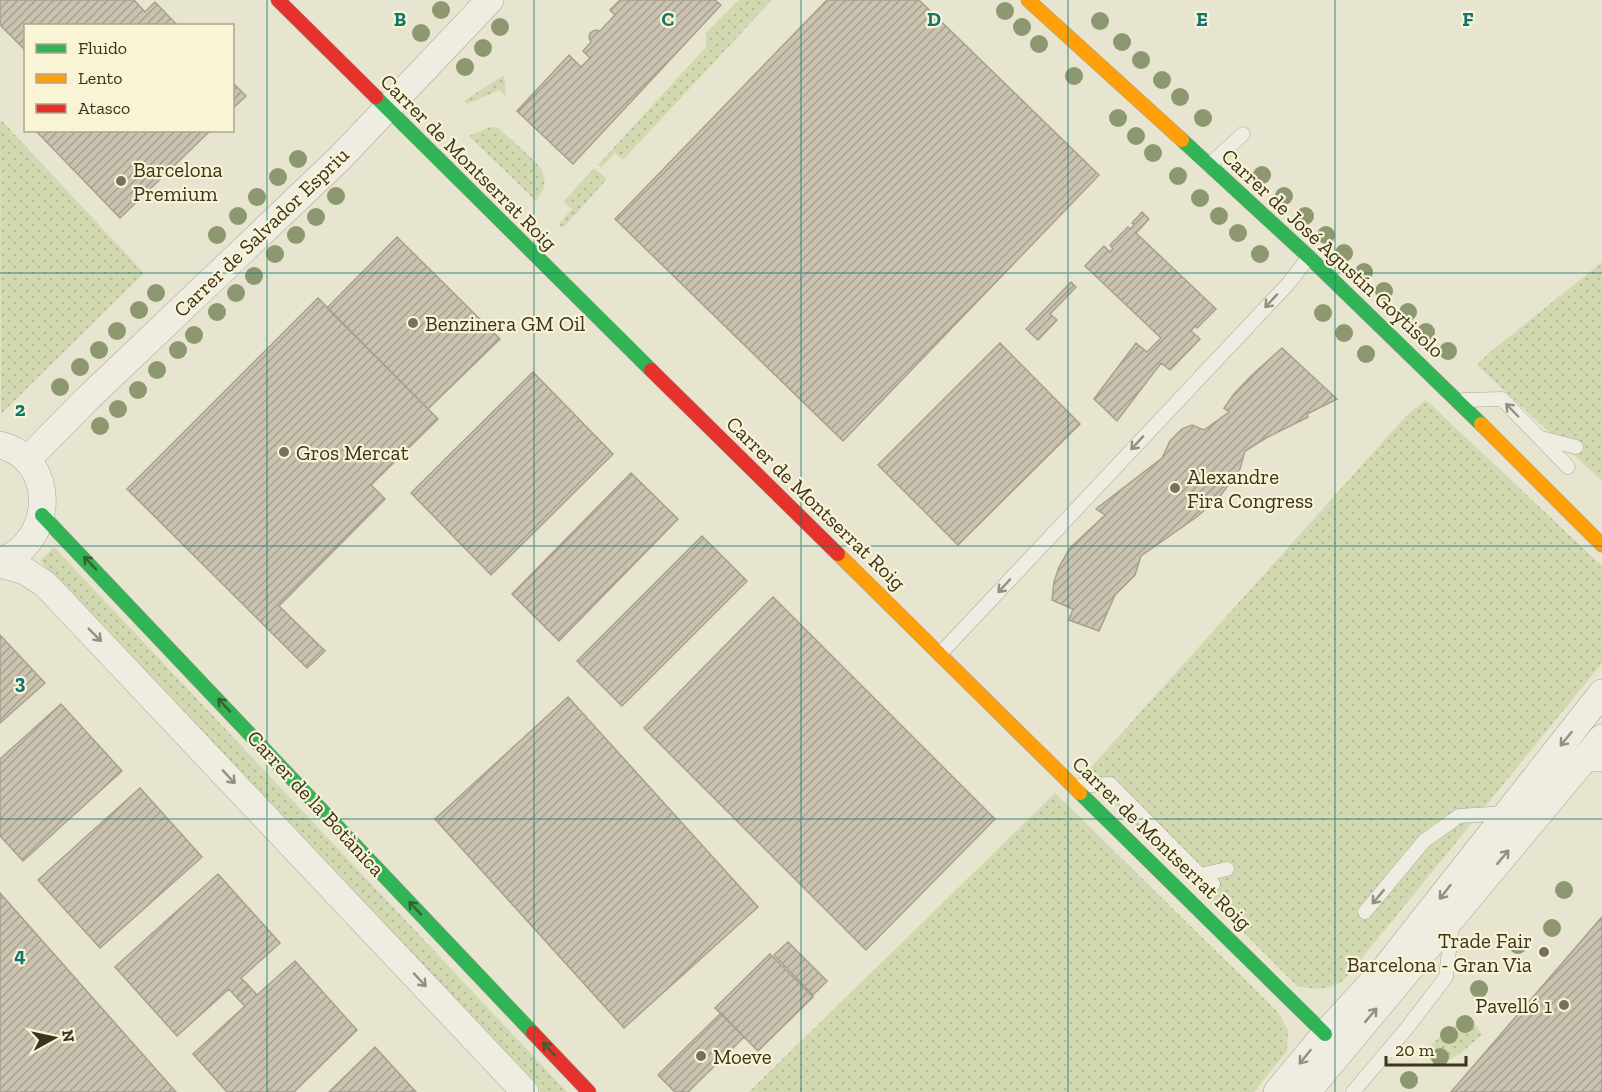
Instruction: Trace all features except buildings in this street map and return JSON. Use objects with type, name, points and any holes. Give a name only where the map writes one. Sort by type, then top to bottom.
[{"type":"street","name":"Carrer de Montserrat Roig","points":[[278,0],[354,78],[1325,1034]]},
{"type":"street","name":"Carrer de Salvador Espriu","points":[[27,460],[86,400],[340,158],[490,0]]},
{"type":"street","name":"Carrer de José Agustín Goytisolo","points":[[1028,0],[1309,257],[1602,545]]},
{"type":"street","points":[[0,445],[10,447],[27,460],[38,476],[43,497],[42,514],[35,535],[26,545],[0,562]]},
{"type":"street","name":"Carrer de la Botànica","points":[[42,514],[589,1092]]},
{"type":"street","points":[[0,562],[25,571],[45,584],[525,1092]]},
{"type":"street","points":[[1277,1092],[1325,1034],[1387,966],[1602,693]]},
{"type":"street","points":[[1307,1092],[1452,918],[1591,764],[1602,738]]},
{"type":"lane","points":[[1209,165],[1243,134]]},
{"type":"lane","points":[[940,654],[1288,284],[1309,257]]},
{"type":"lane","points":[[1457,400],[1502,399],[1568,467]]},
{"type":"lane","points":[[1539,438],[1576,447]]},
{"type":"lane","points":[[1074,786],[1110,784],[1200,874],[1213,884]]},
{"type":"lane","points":[[1365,912],[1424,841],[1459,816],[1507,813]]},
{"type":"lane","points":[[1200,874],[1227,869]]},
{"type":"lane","points":[[1353,1092],[1446,977],[1452,918]]},
{"type":"green space","points":[[739,0],[772,0],[623,160],[615,153],[601,168],[598,165],[706,47],[706,33]]},
{"type":"green space","points":[[504,75],[506,96],[499,90],[468,104],[464,101]]},
{"type":"green space","points":[[2,121],[144,273],[1,414],[0,122]]},
{"type":"green space","points":[[489,127],[498,128],[541,169],[544,184],[536,201],[469,136]]},
{"type":"green space","points":[[594,168],[607,179],[563,228],[559,224],[572,209],[563,202]]},
{"type":"green space","points":[[1602,262],[1602,481],[1477,365]]},
{"type":"green space","points":[[1426,400],[1602,566],[1602,663],[1344,980],[1321,988],[1297,986],[1085,774],[1407,415]]},
{"type":"green space","points":[[54,547],[567,1092],[540,1092],[40,561]]},
{"type":"green space","points":[[1055,793],[1277,1011],[1288,1030],[1287,1051],[1254,1092],[749,1092]]},
{"type":"green space","points":[[1471,1017],[1482,1035],[1458,1055],[1435,1067],[1425,1050],[1449,1029]]},
{"type":"traffic: fast","points":[[376,97],[651,370]]},
{"type":"traffic: fast","points":[[1182,140],[1309,257],[1481,424]]},
{"type":"traffic: fast","points":[[42,515],[533,1033]]},
{"type":"traffic: fast","points":[[1080,793],[1325,1034]]},
{"type":"traffic: slow","points":[[1028,0],[1182,140]]},
{"type":"traffic: slow","points":[[1481,424],[1602,545]]},
{"type":"traffic: slow","points":[[838,554],[1080,793]]},
{"type":"traffic: jam","points":[[278,0],[376,97]]},
{"type":"traffic: jam","points":[[651,370],[838,554]]},
{"type":"traffic: jam","points":[[533,1033],[589,1092]]},
{"type":"place","name":"Barcelona Premium","points":[[121,181]]},
{"type":"place","name":"Benzinera GM Oil","points":[[413,323]]},
{"type":"place","name":"Gros Mercat","points":[[284,452]]},
{"type":"place","name":"Alexandre Fira Congress","points":[[1175,488]]},
{"type":"place","name":"Trade Fair Barcelona - Gran Via","points":[[1544,952]]},
{"type":"place","name":"Pavelló 1","points":[[1564,1005]]},
{"type":"place","name":"Moeve","points":[[701,1056]]}]
